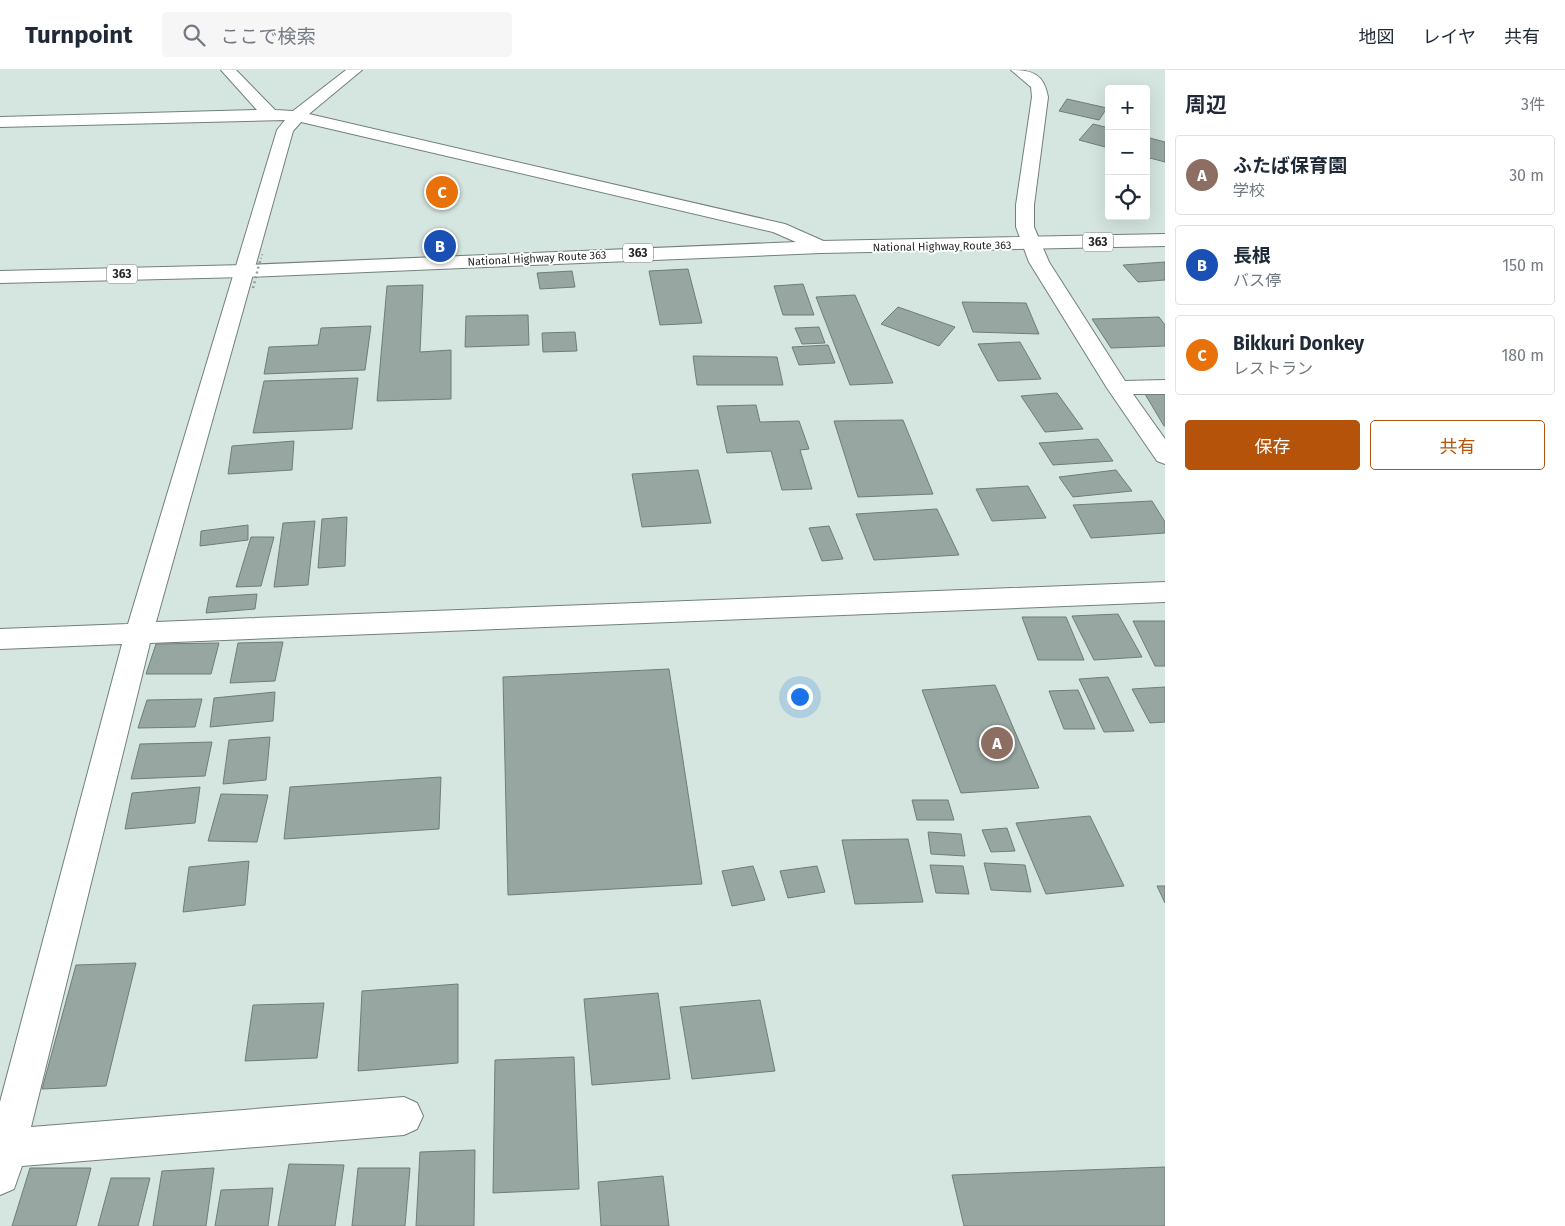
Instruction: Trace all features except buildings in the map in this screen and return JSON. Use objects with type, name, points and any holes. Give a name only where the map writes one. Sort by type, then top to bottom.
[{"type":"main road","points":[[228,70],[270,114]]},
{"type":"main road","points":[[355,70],[296,116],[285,130],[249,280],[139,633],[3,1162],[404,1116]]},
{"type":"main road","points":[[1018,70],[1038,85],[1040,97],[1025,205],[1025,227],[1039,262],[1118,388],[1165,456]]},
{"type":"main road","points":[[0,122],[270,114],[296,116],[778,228],[821,248]]},
{"type":"main road","name":"National Highway Route 363","points":[[0,277],[249,280],[821,248],[1165,240]]},
{"type":"main road","points":[[1118,388],[1165,387]]},
{"type":"main road","points":[[0,639],[1165,592]]},
{"type":"path","points":[[249,280],[263,252]]},
{"type":"place","name":"Bikkuri Donkey","points":[[442,192]]},
{"type":"place","name":"長根","points":[[440,246]]},
{"type":"place","name":"ふたば保育園","points":[[997,743]]}]
